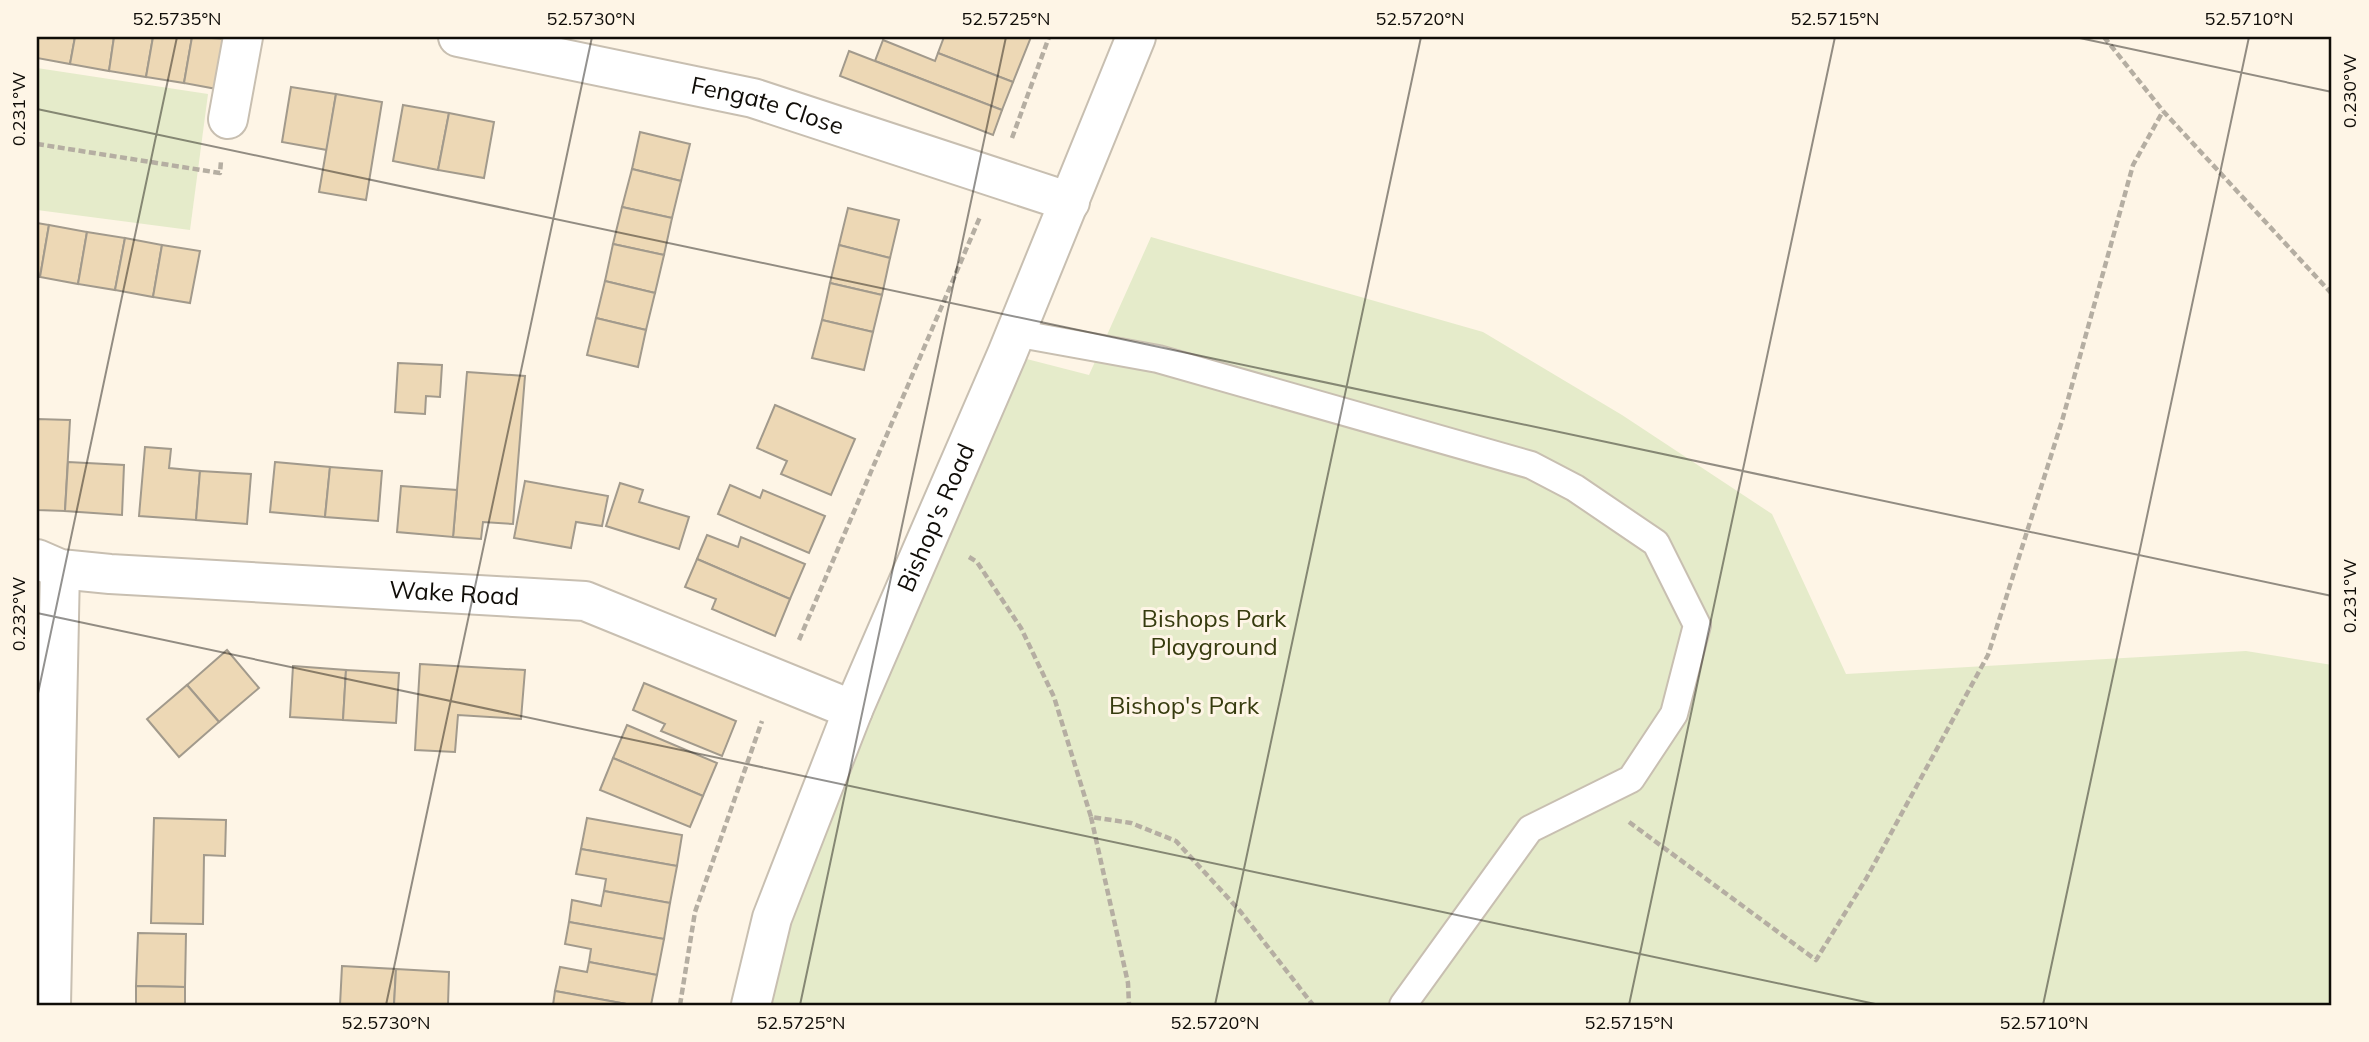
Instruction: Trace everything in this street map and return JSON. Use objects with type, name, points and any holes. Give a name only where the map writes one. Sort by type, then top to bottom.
[{"type":"street","points":[[228,119],[243,37]]},
{"type":"street","name":"Fengate Close","points":[[458,37],[753,98],[1070,202]]},
{"type":"street","name":"Bishop's Road","points":[[751,1005],[772,918],[853,710],[1015,333],[1136,37]]},
{"type":"street","points":[[48,564],[51,1005]]},
{"type":"street","name":"Wake Road","points":[[48,564],[585,601],[853,710]]},
{"type":"lane","points":[[1015,333],[1158,359],[1531,464],[1575,488],[1656,543],[1698,625],[1674,714],[1631,779],[1530,829],[1403,1005]]},
{"type":"path","points":[[680,1005],[695,912],[778,680],[819,599],[998,178],[1049,37]]},
{"type":"path","points":[[2104,37],[2163,111],[2332,293]]},
{"type":"path","points":[[1595,797],[1816,960],[1866,879],[1988,654],[2062,421],[2133,165],[2163,111]]},
{"type":"path","points":[[37,144],[220,173],[228,119]]},
{"type":"path","points":[[930,531],[976,562],[1021,628],[1054,697],[1091,817],[1128,983],[1129,1005]]},
{"type":"path","points":[[1091,817],[1131,823],[1176,841],[1240,911],[1313,1005]]},
{"type":"green space","points":[[37,68],[208,94],[190,230],[37,210]]},
{"type":"green space","points":[[1151,237],[1483,332],[1622,415],[1772,514],[1846,674],[2246,651],[2332,665],[2332,1005],[751,1005],[1007,354],[1089,375]]},
{"type":"building","points":[[37,37],[75,37],[70,64],[37,58]]},
{"type":"building","points":[[75,37],[114,37],[109,71],[70,64]]},
{"type":"building","points":[[114,37],[153,37],[146,77],[109,71]]},
{"type":"building","points":[[153,37],[192,37],[184,83],[146,77]]},
{"type":"building","points":[[192,37],[231,39],[222,90],[184,83]]},
{"type":"building","points":[[944,37],[1031,37],[1013,82],[938,53]]},
{"type":"building","points":[[883,40],[935,61],[938,53],[1013,82],[1002,110],[875,61]]},
{"type":"building","points":[[849,51],[1002,110],[993,135],[840,76]]},
{"type":"building","points":[[291,87],[336,94],[327,150],[282,142]]},
{"type":"building","points":[[336,94],[382,102],[366,200],[319,192]]},
{"type":"building","points":[[403,105],[449,113],[438,170],[393,161]]},
{"type":"building","points":[[449,113],[494,122],[484,178],[438,170]]},
{"type":"building","points":[[640,132],[690,144],[681,181],[632,169]]},
{"type":"building","points":[[632,169],[681,181],[672,218],[622,207]]},
{"type":"building","points":[[622,207],[672,218],[664,255],[613,244]]},
{"type":"building","points":[[848,208],[899,220],[890,258],[839,245]]},
{"type":"building","points":[[37,223],[49,225],[40,277],[37,277]]},
{"type":"building","points":[[49,225],[87,232],[78,284],[40,277]]},
{"type":"building","points":[[87,232],[125,238],[115,290],[78,284]]},
{"type":"building","points":[[125,238],[162,245],[153,297],[115,290]]},
{"type":"building","points":[[613,244],[664,255],[655,293],[605,281]]},
{"type":"building","points":[[162,245],[200,251],[190,303],[153,297]]},
{"type":"building","points":[[839,245],[890,258],[882,295],[830,283]]},
{"type":"building","points":[[605,281],[655,293],[646,330],[596,318]]},
{"type":"building","points":[[830,283],[882,295],[873,332],[822,320]]},
{"type":"building","points":[[596,318],[646,330],[638,367],[587,355]]},
{"type":"building","points":[[822,320],[873,332],[864,370],[812,358]]},
{"type":"building","points":[[398,363],[442,365],[440,397],[426,396],[425,414],[395,412]]},
{"type":"building","points":[[467,372],[525,376],[513,524],[483,522],[481,539],[453,537]]},
{"type":"building","points":[[775,405],[855,439],[831,495],[781,474],[787,461],[757,448]]},
{"type":"building","points":[[37,419],[70,420],[65,511],[37,510]]},
{"type":"building","points":[[145,447],[171,449],[169,468],[200,471],[196,520],[139,516]]},
{"type":"building","points":[[68,462],[124,465],[122,515],[65,511]]},
{"type":"building","points":[[275,462],[330,467],[325,517],[270,512]]},
{"type":"building","points":[[330,467],[382,471],[378,521],[325,517]]},
{"type":"building","points":[[200,471],[251,474],[247,524],[196,520]]},
{"type":"building","points":[[525,481],[608,496],[602,526],[576,522],[571,548],[514,538]]},
{"type":"building","points":[[620,483],[643,490],[639,502],[689,517],[679,549],[606,526]]},
{"type":"building","points":[[730,485],[760,498],[763,490],[825,516],[809,553],[718,514]]},
{"type":"building","points":[[401,486],[457,490],[453,537],[397,532]]},
{"type":"building","points":[[707,535],[738,547],[741,537],[805,564],[790,599],[697,559]]},
{"type":"building","points":[[697,559],[790,599],[775,636],[712,609],[716,599],[685,587]]},
{"type":"building","points":[[227,650],[259,688],[219,722],[187,685]]},
{"type":"building","points":[[420,664],[525,670],[521,719],[458,715],[455,752],[415,750]]},
{"type":"building","points":[[293,666],[346,670],[343,720],[290,717]]},
{"type":"building","points":[[346,670],[399,673],[396,723],[343,720]]},
{"type":"building","points":[[644,683],[736,721],[722,756],[661,731],[665,724],[633,710]]},
{"type":"building","points":[[187,685],[219,722],[179,757],[147,719]]},
{"type":"building","points":[[627,725],[717,763],[703,796],[613,758]]},
{"type":"building","points":[[613,758],[703,796],[690,827],[600,790]]},
{"type":"building","points":[[154,818],[226,820],[225,856],[204,855],[203,924],[151,923]]},
{"type":"building","points":[[587,818],[682,835],[677,866],[581,849]]},
{"type":"building","points":[[581,849],[677,866],[670,903],[604,891],[606,879],[576,874]]},
{"type":"building","points":[[604,891],[670,903],[664,939],[569,922],[572,900],[601,906]]},
{"type":"building","points":[[569,922],[664,939],[657,975],[589,962],[591,949],[565,944]]},
{"type":"building","points":[[138,933],[186,934],[185,987],[136,986]]},
{"type":"building","points":[[589,962],[657,975],[651,1005],[632,1005],[555,991],[560,967],[587,972]]},
{"type":"building","points":[[342,966],[396,969],[394,1005],[340,1005]]},
{"type":"building","points":[[396,969],[449,972],[448,1005],[394,1005]]},
{"type":"building","points":[[136,986],[185,987],[185,1005],[136,1005]]},
{"type":"building","points":[[555,991],[632,1005],[553,1005]]},
{"type":"park label","name":"Bishops Park Playground","points":[[1214,633]]},
{"type":"park label","name":"Bishop's Park","points":[[1184,706]]}]
